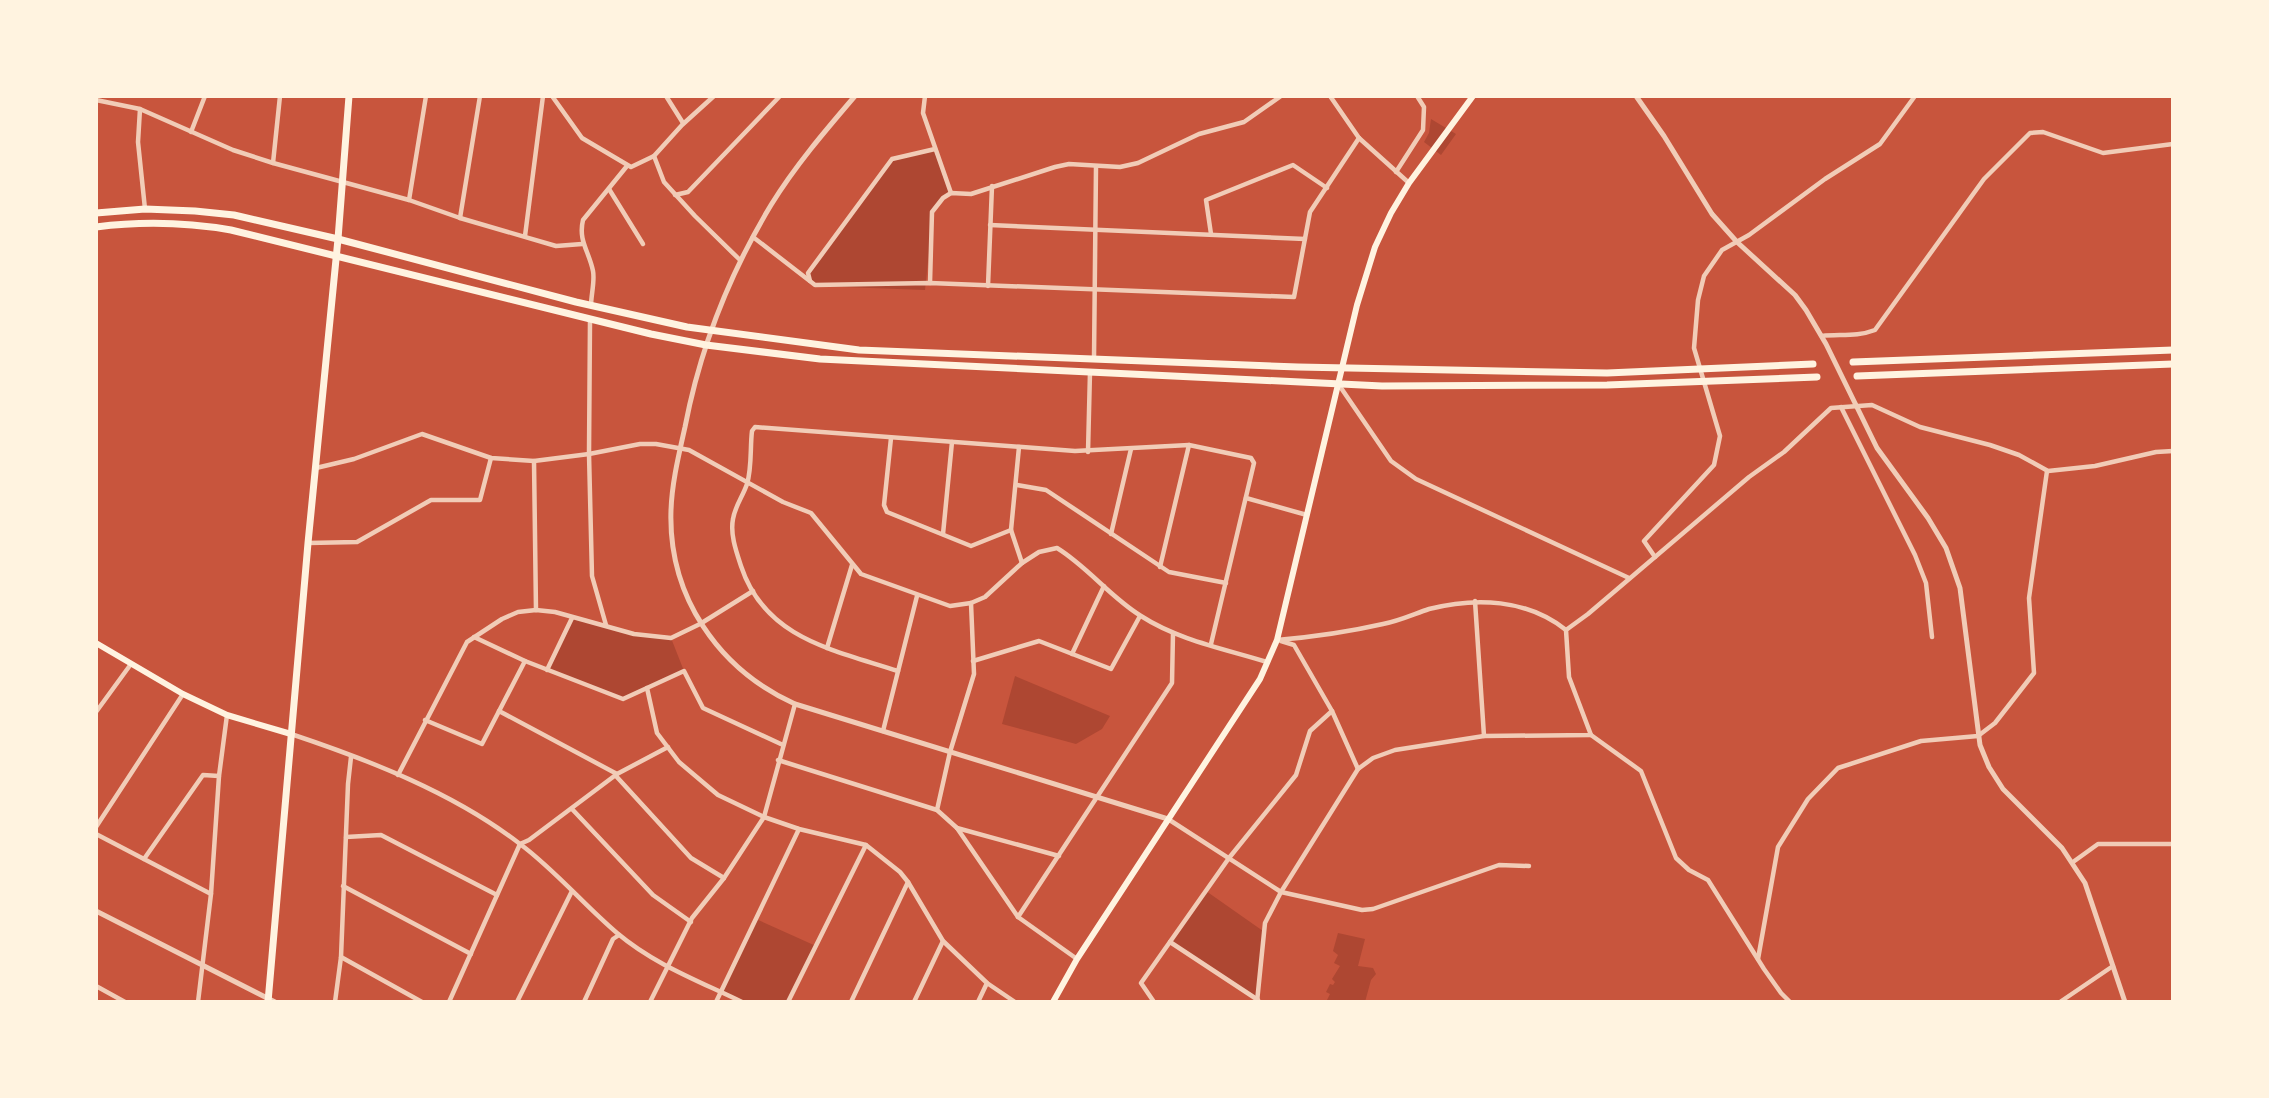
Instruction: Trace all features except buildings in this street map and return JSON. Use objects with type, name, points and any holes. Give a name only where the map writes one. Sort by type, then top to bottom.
[{"type":"main road","points":[[271,1001],[291,734],[349,96]]},
{"type":"main road","points":[[1052,1002],[1077,959],[1260,679],[1276,640],[1357,305],[1375,247],[1409,183],[1474,96]]},
{"type":"main road","points":[[96,214],[145,209],[234,215],[338,239],[591,306],[712,331],[859,350],[1342,368],[1607,373],[1813,364]]},
{"type":"main road","points":[[96,227],[143,222],[191,223],[231,230],[590,320],[706,345],[820,359],[1382,386],[1607,385],[1817,377]]},
{"type":"main road","points":[[1853,362],[2173,350]]},
{"type":"main road","points":[[1857,376],[2173,364]]},
{"type":"main road","points":[[96,643],[183,694],[227,715],[291,734]]},
{"type":"street","points":[[191,132],[205,96]]},
{"type":"street","points":[[273,163],[280,96]]},
{"type":"street","points":[[409,200],[426,96]]},
{"type":"street","points":[[460,218],[480,96]]},
{"type":"street","points":[[525,236],[543,96]]},
{"type":"street","points":[[552,96],[582,138],[631,167],[654,156],[684,123],[714,96]]},
{"type":"street","points":[[666,96],[684,123]]},
{"type":"street","points":[[675,195],[688,192],[780,96]]},
{"type":"street","points":[[855,96],[788,180],[740,260],[706,345],[691,398],[672,503],[674,552],[684,589],[700,624],[738,669],[764,688],[794,704],[1168,819],[1281,892],[1362,911],[1499,865],[1528,866]]},
{"type":"street","points":[[925,96],[923,113],[951,193]]},
{"type":"street","points":[[930,282],[932,212],[943,198],[951,193],[971,194],[1069,164],[1120,167],[1138,163],[1199,134],[1244,122],[1281,96]]},
{"type":"street","points":[[1330,96],[1359,138],[1409,183]]},
{"type":"street","points":[[1396,172],[1423,130],[1424,107],[1417,96]]},
{"type":"street","points":[[1655,557],[1644,541],[1714,465],[1720,436],[1694,348],[1698,300],[1704,276],[1722,250],[1738,242],[1825,179],[1880,144],[1915,96]]},
{"type":"street","points":[[1638,97],[1712,214],[1794,295],[1822,336],[1877,448],[1928,518],[1954,568],[1960,588],[1978,736],[1989,766],[2003,789],[2073,862],[2094,903],[2125,1002]]},
{"type":"street","points":[[96,100],[140,109],[233,150],[273,163],[409,200],[556,246],[582,244]]},
{"type":"street","points":[[140,109],[138,142],[145,209]]},
{"type":"street","points":[[1822,336],[1860,336],[1875,330],[1984,179],[2029,133],[2043,132],[2103,153],[2173,144]]},
{"type":"street","points":[[753,237],[815,285],[930,282],[1294,297],[1310,212],[1359,138]]},
{"type":"street","points":[[810,282],[808,273],[892,159],[935,149]]},
{"type":"street","points":[[654,156],[664,182],[740,260]]},
{"type":"street","points":[[1211,234],[1206,200],[1293,165],[1327,188]]},
{"type":"street","points":[[591,306],[593,271],[582,244],[580,230],[583,220],[627,166]]},
{"type":"street","points":[[1094,359],[1096,167]]},
{"type":"street","points":[[988,286],[992,186]]},
{"type":"street","points":[[609,189],[643,244]]},
{"type":"street","points":[[990,225],[1305,239]]},
{"type":"street","points":[[590,320],[589,454],[593,576],[607,626]]},
{"type":"street","points":[[1088,452],[1090,372]]},
{"type":"street","points":[[1338,384],[1391,461],[1416,479],[1629,578]]},
{"type":"street","points":[[1566,630],[1749,477],[1784,452],[1831,408],[1872,405],[1920,427],[2019,455],[2048,471],[2095,466],[2156,452],[2173,451]]},
{"type":"street","points":[[1841,407],[1915,555],[1926,583],[1932,637]]},
{"type":"street","points":[[898,671],[804,640],[777,621],[753,591],[744,573],[733,532],[735,510],[748,482],[752,431],[755,427],[1088,452],[1189,445],[1251,458],[1254,463],[1211,644]]},
{"type":"street","points":[[316,468],[355,459],[422,434],[491,458],[534,461],[640,444],[681,448],[783,502],[811,513],[860,574],[917,596],[950,606],[971,603],[985,597],[1021,563],[1039,552],[1057,548],[1077,561],[1140,616],[1173,633],[1267,662]]},
{"type":"street","points":[[891,438],[884,505],[887,512],[971,546],[1012,530]]},
{"type":"street","points":[[943,534],[952,442]]},
{"type":"street","points":[[1160,567],[1189,445]]},
{"type":"street","points":[[1019,447],[1012,530],[1021,563]]},
{"type":"street","points":[[1111,534],[1131,449]]},
{"type":"street","points":[[308,543],[357,542],[431,500],[480,500],[491,458]]},
{"type":"street","points":[[534,461],[536,610]]},
{"type":"street","points":[[1758,959],[1778,847],[1808,799],[1838,768],[1921,741],[1978,736],[1995,723],[2034,673],[2029,598],[2048,471]]},
{"type":"street","points":[[1017,485],[1046,490],[1169,572],[1226,583]]},
{"type":"street","points":[[1246,498],[1307,515]]},
{"type":"street","points":[[827,648],[853,564]]},
{"type":"street","points":[[1072,654],[1104,586]]},
{"type":"street","points":[[397,776],[467,642],[502,619],[519,612],[555,612],[634,634],[671,638],[700,624],[753,591]]},
{"type":"street","points":[[883,731],[917,596]]},
{"type":"street","points":[[1475,601],[1483,736]]},
{"type":"street","points":[[1276,640],[1321,636],[1386,624],[1430,609],[1475,601],[1507,603],[1555,621],[1566,630],[1569,677],[1591,734],[1642,771],[1676,858],[1689,870],[1709,880],[1758,959],[1790,1002]]},
{"type":"street","points":[[937,810],[950,752],[974,674],[971,603]]},
{"type":"street","points":[[973,661],[1040,641],[1111,669],[1140,616]]},
{"type":"street","points":[[547,670],[572,618]]},
{"type":"street","points":[[1018,917],[1172,683],[1173,633]]},
{"type":"street","points":[[473,637],[525,661],[623,699],[684,671],[703,708],[783,745]]},
{"type":"street","points":[[1276,640],[1294,645],[1332,711],[1358,769]]},
{"type":"street","points":[[425,720],[482,744],[525,661]]},
{"type":"street","points":[[96,712],[131,664]]},
{"type":"street","points":[[647,688],[657,733],[679,762],[718,795],[764,817],[799,829],[866,845],[900,872],[943,941],[987,983],[1015,1002]]},
{"type":"street","points":[[96,827],[183,694]]},
{"type":"street","points":[[650,1002],[691,922],[764,817],[794,704]]},
{"type":"street","points":[[499,711],[617,775],[691,858],[724,878]]},
{"type":"street","points":[[1154,1002],[1141,982],[1228,858],[1296,775],[1310,732],[1332,711]]},
{"type":"street","points":[[198,1002],[227,715]]},
{"type":"street","points":[[291,734],[459,803],[520,844],[619,935],[667,967],[742,1002]]},
{"type":"street","points":[[1170,942],[1257,1001],[1263,931],[1281,892],[1358,769],[1373,758],[1395,750],[1483,736],[1591,734]]},
{"type":"street","points":[[449,1002],[520,844],[617,775],[668,747]]},
{"type":"street","points":[[335,1002],[341,957],[351,757]]},
{"type":"street","points":[[778,760],[937,810],[957,828],[1018,917],[1077,959]]},
{"type":"street","points":[[144,859],[203,775],[219,776]]},
{"type":"street","points":[[572,809],[653,895],[691,922]]},
{"type":"street","points":[[957,828],[1059,856]]},
{"type":"street","points":[[716,1002],[799,829]]},
{"type":"street","points":[[96,834],[211,894]]},
{"type":"street","points":[[346,838],[382,835],[497,895]]},
{"type":"street","points":[[2073,862],[2098,844],[2173,844]]},
{"type":"street","points":[[788,1002],[866,845]]},
{"type":"street","points":[[851,1002],[908,882]]},
{"type":"street","points":[[343,886],[471,954]]},
{"type":"street","points":[[517,1002],[572,891]]},
{"type":"street","points":[[96,911],[271,1001]]},
{"type":"street","points":[[584,1002],[613,939],[619,935]]},
{"type":"street","points":[[914,1002],[943,941]]},
{"type":"street","points":[[341,957],[422,1002]]},
{"type":"street","points":[[2060,1002],[2113,965]]},
{"type":"street","points":[[978,1002],[987,983]]},
{"type":"street","points":[[96,986],[125,1002]]},
{"type":"shaded area","points":[[1431,119],[1456,134],[1441,155],[1424,142],[1429,133]]},
{"type":"shaded area","points":[[936,150],[951,193],[942,198],[933,213],[925,290],[816,286],[807,273],[895,158]]},
{"type":"shaded area","points":[[572,618],[620,630],[671,638],[684,671],[623,699],[547,670]]},
{"type":"shaded area","points":[[1015,676],[1110,716],[1102,729],[1076,744],[1002,724]]},
{"type":"shaded area","points":[[1206,891],[1263,931],[1258,1000],[1170,942]]},
{"type":"shaded area","points":[[756,919],[816,946],[788,1002],[742,1002],[721,992]]},
{"type":"shaded area","points":[[1338,933],[1365,939],[1358,966],[1373,968],[1376,974],[1371,980],[1365,1002],[1326,1002],[1330,994],[1326,992],[1330,984],[1335,982],[1332,979],[1340,966],[1334,963],[1338,955],[1333,951]]}]
